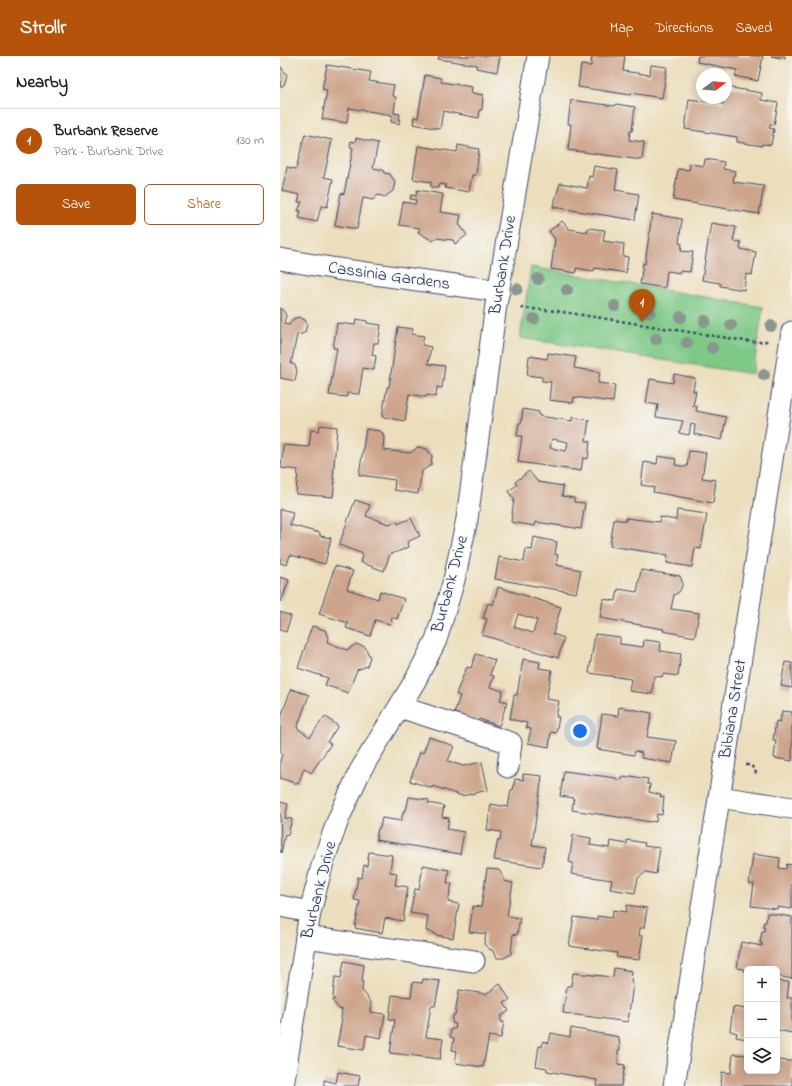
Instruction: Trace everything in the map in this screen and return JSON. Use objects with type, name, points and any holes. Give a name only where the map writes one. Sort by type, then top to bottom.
[{"type":"street","name":"Burbank Drive","points":[[283,1086],[310,912],[323,862],[338,820],[360,771],[400,707],[436,640],[454,580],[467,519],[499,291],[538,56]]},
{"type":"street","name":"Cassinia Gardens","points":[[280,259],[338,269],[499,291]]},
{"type":"street","name":"Bibiana Street","points":[[674,1086],[791,338]]},
{"type":"street","points":[[400,707],[511,743],[508,767]]},
{"type":"street","points":[[719,797],[792,808]]},
{"type":"street","points":[[280,906],[310,912]]},
{"type":"street","points":[[306,937],[474,961]]},
{"type":"path","points":[[521,308],[557,311],[752,342],[791,338]]},
{"type":"green space","points":[[531,267],[763,307],[753,374],[520,338]]},
{"type":"building","points":[[439,56],[500,56],[497,72],[476,68],[477,65],[438,59]]},
{"type":"building","points":[[592,56],[625,56],[623,71],[650,75],[651,65],[667,67],[662,98],[578,87],[581,65],[591,66]]},
{"type":"building","points":[[698,56],[763,56],[758,81],[735,76],[737,70],[732,68],[697,62]]},
{"type":"building","points":[[771,56],[785,56],[785,59]]},
{"type":"building","points":[[327,65],[371,72],[369,81],[394,85],[392,96],[396,97],[394,113],[400,114],[399,124],[391,122],[392,115],[349,108],[347,123],[322,119],[327,90],[322,89]]},
{"type":"building","points":[[280,66],[287,75],[284,85],[280,87]]},
{"type":"building","points":[[425,75],[441,78],[441,82],[472,87],[471,93],[483,95],[482,110],[480,109],[479,118],[443,111],[440,129],[413,124],[414,117],[418,118]]},
{"type":"building","points":[[732,88],[762,93],[761,100],[778,103],[774,125],[770,124],[769,128],[774,129],[771,145],[762,144],[762,146],[737,142],[737,137],[685,129],[689,99],[696,100],[696,104],[732,104]]},
{"type":"building","points":[[571,100],[635,107],[632,131],[630,131],[629,140],[644,142],[642,160],[568,150],[571,124],[568,124]]},
{"type":"building","points":[[305,134],[332,140],[324,177],[333,179],[327,207],[321,206],[317,222],[299,218],[301,211],[298,211],[302,202],[298,202],[300,195],[282,191],[287,167],[296,169]]},
{"type":"building","points":[[356,138],[378,143],[373,168],[383,170],[384,173],[390,174],[395,182],[393,191],[385,197],[378,195],[373,200],[363,198],[357,229],[335,225],[341,193],[344,194],[353,148],[350,147],[351,141],[355,142]]},
{"type":"building","points":[[458,145],[479,149],[476,175],[472,175],[469,192],[445,188],[446,185],[439,184],[438,188],[431,187],[431,182],[413,179],[418,146],[457,152]]},
{"type":"building","points":[[705,159],[724,162],[723,169],[735,171],[733,182],[764,186],[759,214],[673,200],[678,169],[689,170],[690,164],[704,166]]},
{"type":"building","points":[[594,166],[618,170],[615,190],[639,194],[635,220],[553,207],[560,183],[587,188],[589,176],[592,177]]},
{"type":"building","points":[[417,190],[443,194],[440,212],[461,215],[459,224],[467,235],[455,244],[453,240],[436,238],[433,241],[418,232],[420,228],[399,225],[403,202],[415,204],[416,200],[410,199],[411,195],[416,196]]},
{"type":"building","points":[[652,214],[682,219],[679,243],[682,244],[681,251],[693,252],[690,272],[680,271],[680,273],[667,271],[665,288],[640,284],[643,263],[645,264]]},
{"type":"building","points":[[562,221],[569,229],[587,232],[588,228],[605,230],[603,241],[624,244],[623,256],[628,257],[626,273],[595,268],[594,271],[576,268],[576,273],[551,269],[555,239],[549,231]]},
{"type":"building","points":[[711,223],[736,227],[733,241],[741,242],[740,249],[756,252],[752,275],[746,274],[744,290],[720,286],[720,283],[702,280]]},
{"type":"building","points":[[280,308],[286,315],[284,324],[289,325],[293,319],[299,317],[305,320],[307,324],[305,332],[297,335],[291,364],[294,364],[297,370],[295,381],[280,378]]},
{"type":"building","points":[[356,319],[367,321],[367,323],[381,325],[378,343],[374,343],[372,355],[376,356],[374,370],[363,368],[359,394],[347,393],[347,397],[329,395],[337,348],[333,348],[337,323],[355,325]]},
{"type":"building","points":[[398,327],[413,329],[411,334],[424,336],[422,345],[431,347],[428,364],[445,366],[442,388],[437,387],[436,397],[409,394],[405,421],[382,417],[387,387],[389,387]]},
{"type":"building","points":[[548,353],[576,357],[574,368],[600,372],[598,383],[615,385],[613,402],[574,397],[573,403],[549,400],[551,382],[542,381],[542,377],[527,375],[529,356],[547,359]]},
{"type":"building","points":[[674,374],[695,378],[693,391],[696,391],[693,406],[697,406],[696,411],[726,417],[722,440],[694,434],[695,425],[691,424],[689,435],[679,433],[683,421],[656,417],[658,405],[646,403],[650,379],[673,383]]},
{"type":"building","points":[[523,409],[539,412],[539,416],[572,421],[572,417],[589,420],[586,441],[590,441],[588,459],[583,458],[581,471],[518,462],[522,436],[517,436],[519,423],[521,423]],"holes":[[[552,439],[568,442],[566,451],[550,448]]]},
{"type":"building","points":[[320,425],[337,427],[333,497],[296,494],[298,470],[281,468],[283,445],[309,447],[311,430],[319,431]]},
{"type":"building","points":[[366,429],[380,431],[383,434],[383,450],[410,453],[418,447],[427,449],[432,456],[431,465],[422,471],[418,494],[394,490],[395,480],[359,475]]},
{"type":"building","points":[[689,451],[706,453],[702,478],[716,480],[713,503],[653,492],[654,487],[641,485],[644,462],[657,464],[658,456],[676,459],[675,465],[687,467]]},
{"type":"building","points":[[529,471],[538,482],[563,486],[562,496],[574,498],[574,502],[585,503],[581,529],[536,522],[535,526],[511,522],[514,499],[508,491],[517,485],[515,482]]},
{"type":"building","points":[[355,500],[370,505],[366,516],[389,524],[397,521],[398,524],[411,518],[420,536],[407,542],[409,547],[390,554],[384,571],[360,562],[363,554],[339,545]]},
{"type":"building","points":[[280,509],[293,512],[290,525],[320,533],[320,536],[331,538],[325,564],[290,555],[287,565],[280,563]]},
{"type":"building","points":[[677,510],[707,514],[701,549],[695,548],[692,567],[667,563],[668,555],[610,546],[614,519],[626,521],[626,518],[659,522],[660,517],[676,520]]},
{"type":"building","points":[[534,537],[557,542],[555,554],[558,555],[556,565],[581,570],[576,593],[495,579],[499,557],[524,562],[526,549],[532,550]]},
{"type":"building","points":[[335,566],[353,571],[347,589],[378,599],[380,591],[404,599],[397,619],[392,617],[390,624],[375,620],[370,636],[346,628],[348,623],[319,614]]},
{"type":"building","points":[[641,570],[680,576],[682,586],[679,592],[674,595],[671,609],[699,613],[695,637],[663,631],[664,629],[600,618],[603,599],[616,601],[618,589],[637,592]]},
{"type":"building","points":[[280,577],[289,580],[281,602],[280,601]]},
{"type":"building","points":[[498,587],[561,607],[553,634],[564,638],[558,658],[482,635],[487,619],[483,618],[488,603],[493,605]],"holes":[[[518,614],[537,620],[533,633],[514,627]]]},
{"type":"building","points":[[280,612],[291,616],[286,632],[280,630]]},
{"type":"building","points":[[312,626],[325,630],[328,638],[327,642],[347,650],[356,644],[365,647],[370,657],[367,666],[357,670],[348,693],[325,685],[328,678],[298,668]]},
{"type":"building","points":[[595,634],[620,637],[620,644],[643,647],[644,640],[661,642],[660,651],[681,654],[678,676],[663,674],[662,677],[654,676],[652,694],[629,691],[631,679],[589,673]]},
{"type":"building","points":[[476,654],[495,660],[490,675],[494,676],[490,687],[503,691],[500,700],[507,702],[499,726],[479,719],[478,722],[454,713],[460,696],[456,694],[467,667],[471,668]]},
{"type":"building","points":[[523,659],[540,662],[539,668],[552,670],[546,699],[559,701],[556,717],[559,717],[556,733],[551,732],[549,747],[528,743],[531,729],[526,728],[527,723],[510,719],[514,695],[517,695]]},
{"type":"building","points":[[785,662],[792,663],[792,688],[781,686]]},
{"type":"building","points":[[291,689],[309,695],[297,728],[310,737],[325,716],[338,726],[327,742],[331,744],[311,773],[304,768],[298,784],[280,778],[280,761],[282,754],[280,752],[280,720]]},
{"type":"building","points":[[619,707],[652,713],[647,737],[676,741],[672,763],[641,758],[642,753],[635,751],[634,755],[597,749],[602,714],[618,716]]},
{"type":"building","points":[[782,711],[792,712],[792,761],[774,758],[776,740],[773,740],[776,721],[780,722]]},
{"type":"building","points":[[429,737],[454,746],[448,761],[463,766],[482,762],[488,790],[462,796],[433,786],[432,788],[410,781],[420,752],[423,753]]},
{"type":"building","points":[[564,771],[622,780],[622,777],[629,778],[630,776],[648,779],[647,784],[650,784],[649,792],[661,795],[660,797],[664,797],[662,815],[657,814],[656,822],[651,822],[572,810],[574,798],[560,796]]},
{"type":"building","points":[[523,774],[542,776],[532,845],[545,847],[542,867],[494,860],[498,840],[500,841],[501,832],[487,830],[491,804],[508,807],[511,790],[513,790],[515,779],[523,780]]},
{"type":"building","points":[[409,797],[429,800],[428,803],[444,806],[442,817],[449,818],[447,829],[464,832],[460,854],[376,840],[378,828],[380,828],[382,818],[401,821],[404,810],[406,811]]},
{"type":"building","points":[[280,802],[288,804],[285,818],[292,819],[288,835],[285,834],[281,853]]},
{"type":"building","points":[[573,835],[591,838],[590,845],[609,848],[610,841],[627,844],[627,840],[645,843],[644,846],[660,848],[656,874],[646,872],[638,878],[635,893],[610,889],[612,880],[571,874],[573,863],[569,862]]},
{"type":"building","points":[[369,852],[392,855],[390,872],[397,873],[395,885],[408,887],[403,921],[385,918],[382,933],[355,928],[360,901],[354,900],[358,877],[362,878],[364,865],[367,866]]},
{"type":"building","points":[[753,854],[780,858],[779,868],[786,869],[787,864],[792,865],[792,909],[751,906],[754,884],[749,884]]},
{"type":"building","points":[[423,865],[449,870],[447,883],[452,883],[448,902],[459,904],[453,938],[435,935],[435,933],[426,931],[428,916],[410,913],[415,889],[419,890]]},
{"type":"building","points":[[487,869],[499,870],[504,878],[504,881],[513,883],[507,916],[520,918],[517,935],[513,934],[511,954],[504,958],[497,958],[492,950],[484,944],[486,934],[469,932],[473,906],[481,907]]},
{"type":"building","points":[[627,905],[647,908],[644,928],[640,928],[639,936],[643,936],[639,960],[616,957],[617,953],[569,946],[574,917],[597,920],[597,916],[612,918],[613,910],[626,912]]},
{"type":"building","points":[[767,913],[792,917],[792,979],[780,977],[780,966],[744,966],[744,969],[737,968],[741,942],[762,946],[762,943],[760,943],[762,931],[764,931],[765,927],[763,927],[764,922],[766,922]]},
{"type":"building","points":[[344,961],[364,965],[362,990],[371,1002],[371,1012],[385,1014],[381,1038],[366,1035],[364,1050],[337,1046],[342,1019],[342,1009],[340,1010],[332,1000],[335,999],[333,997],[335,977],[341,978]]},
{"type":"building","points":[[614,968],[632,971],[631,983],[633,983],[628,1022],[563,1013],[567,986],[571,986],[573,973],[613,977]]},
{"type":"building","points":[[423,979],[440,981],[435,1006],[431,1006],[426,1037],[443,1039],[440,1059],[390,1053],[395,1020],[389,1019],[392,995],[411,997],[413,982],[422,983]]},
{"type":"building","points":[[780,981],[789,982],[787,998],[792,998],[792,1033],[780,1031]]},
{"type":"building","points":[[500,984],[510,1000],[504,1003],[509,1011],[501,1016],[501,1022],[504,1022],[501,1038],[489,1036],[483,1067],[455,1063],[457,1051],[452,1050],[454,1038],[450,1037],[451,1029],[455,1029],[456,1024],[452,1023],[453,1015],[455,1015],[459,990],[486,994]]},
{"type":"building","points":[[733,1007],[744,1009],[744,1038],[736,1037],[737,1033],[730,1031]]},
{"type":"building","points":[[571,1028],[619,1037],[620,1050],[618,1050],[618,1064],[625,1065],[621,1086],[596,1086],[597,1080],[547,1071],[547,1068],[536,1066],[539,1046],[542,1047],[543,1041],[549,1043],[551,1033],[570,1037]]},
{"type":"building","points":[[733,1054],[744,1055],[744,1074],[780,1074],[780,1060],[792,1061],[792,1086],[721,1086],[722,1072],[731,1073]]},
{"type":"building","points":[[338,1072],[360,1076],[358,1086],[324,1086],[324,1080],[336,1083]]},
{"type":"place","name":"Burbank Reserve","points":[[642,322]]}]
